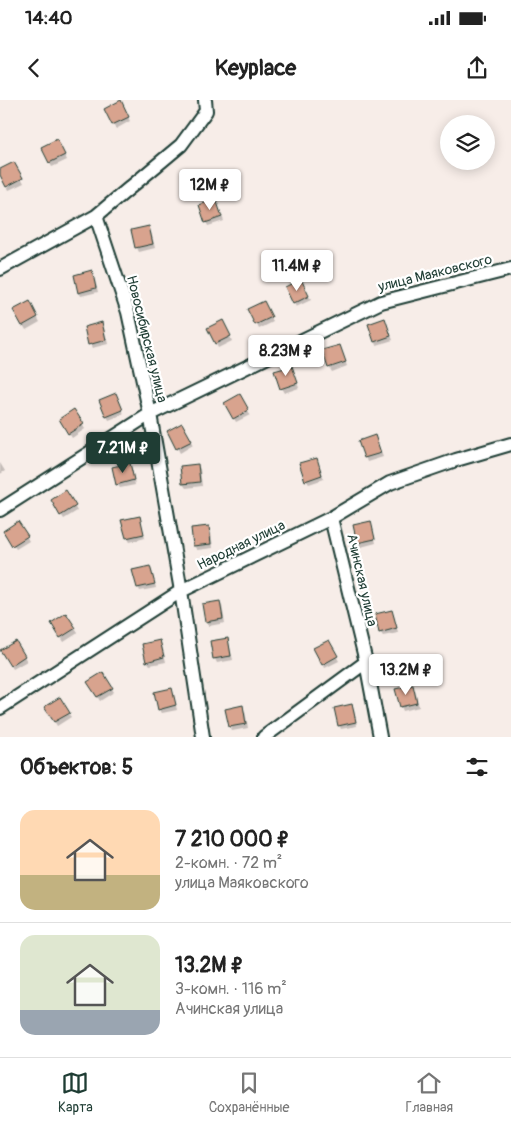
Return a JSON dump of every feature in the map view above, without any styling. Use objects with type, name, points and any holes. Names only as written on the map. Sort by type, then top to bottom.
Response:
[{"type":"street","points":[[0,269],[96,216],[181,145],[206,110],[205,100]]},
{"type":"street","name":"Новосибирская улица","points":[[96,216],[128,312],[150,414],[181,591],[203,737]]},
{"type":"street","name":"улица Маяковского","points":[[0,510],[150,414],[381,302],[511,269]]},
{"type":"street","name":"Народная улица","points":[[0,708],[181,591],[332,518],[390,483],[456,460],[511,444]]},
{"type":"street","name":"Ачинская улица","points":[[332,518],[366,662],[380,737]]},
{"type":"street","points":[[264,737],[366,662]]},
{"type":"building","points":[[121,100],[129,117],[112,125],[104,109]]},
{"type":"building","points":[[57,139],[65,155],[49,163],[41,147]]},
{"type":"building","points":[[14,162],[23,178],[6,187],[0,175],[0,169]]},
{"type":"building","points":[[216,199],[222,217],[205,223],[199,205]]},
{"type":"building","points":[[149,226],[153,244],[135,248],[131,230]]},
{"type":"building","points":[[92,270],[96,288],[78,293],[74,275]]},
{"type":"building","points":[[301,279],[309,296],[293,304],[285,287]]},
{"type":"building","points":[[30,301],[38,317],[22,326],[13,310]]},
{"type":"building","points":[[264,301],[272,317],[255,325],[247,309]]},
{"type":"building","points":[[385,318],[391,336],[374,342],[368,324]]},
{"type":"building","points":[[223,320],[231,336],[215,344],[207,328]]},
{"type":"building","points":[[102,322],[106,340],[88,345],[84,327]]},
{"type":"building","points":[[340,345],[346,362],[328,368],[322,350]]},
{"type":"building","points":[[292,366],[298,383],[280,389],[274,371]]},
{"type":"building","points":[[116,393],[123,410],[106,417],[99,400]]},
{"type":"building","points":[[240,394],[249,410],[233,419],[224,403]]},
{"type":"building","points":[[74,409],[84,424],[68,434],[59,419]]},
{"type":"building","points":[[182,423],[192,441],[176,449],[167,431]]},
{"type":"building","points":[[375,435],[381,453],[364,458],[358,441]]},
{"type":"building","points":[[317,458],[322,475],[305,481],[299,463]]},
{"type":"building","points":[[130,463],[134,480],[116,485],[112,467]]},
{"type":"building","points":[[198,464],[200,482],[182,484],[180,466]]},
{"type":"building","points":[[66,490],[76,506],[60,516],[51,500]]},
{"type":"building","points":[[140,516],[144,534],[126,538],[121,520]]},
{"type":"building","points":[[18,521],[28,536],[12,546],[3,531]]},
{"type":"building","points":[[371,521],[375,539],[357,543],[353,525]]},
{"type":"building","points":[[209,526],[211,544],[193,546],[191,528]]},
{"type":"building","points":[[150,566],[155,584],[137,588],[132,570]]},
{"type":"building","points":[[220,601],[223,619],[205,622],[202,604]]},
{"type":"building","points":[[392,610],[397,628],[379,633],[375,614]]},
{"type":"building","points":[[66,613],[76,628],[60,638],[51,623]]},
{"type":"building","points":[[228,638],[231,656],[213,659],[210,641]]},
{"type":"building","points":[[160,640],[164,657],[146,662],[142,644]]},
{"type":"building","points":[[329,640],[338,656],[322,665],[313,648]]},
{"type":"building","points":[[16,641],[25,656],[10,666],[0,650]]},
{"type":"building","points":[[103,672],[113,688],[97,697],[87,682]]},
{"type":"building","points":[[413,685],[417,703],[400,707],[395,689]]},
{"type":"building","points":[[172,688],[176,705],[158,710],[154,692]]},
{"type":"building","points":[[60,697],[70,713],[54,722],[44,707]]},
{"type":"building","points":[[352,704],[356,722],[338,726],[334,708]]},
{"type":"building","points":[[243,705],[246,724],[229,727],[225,709]]}]
